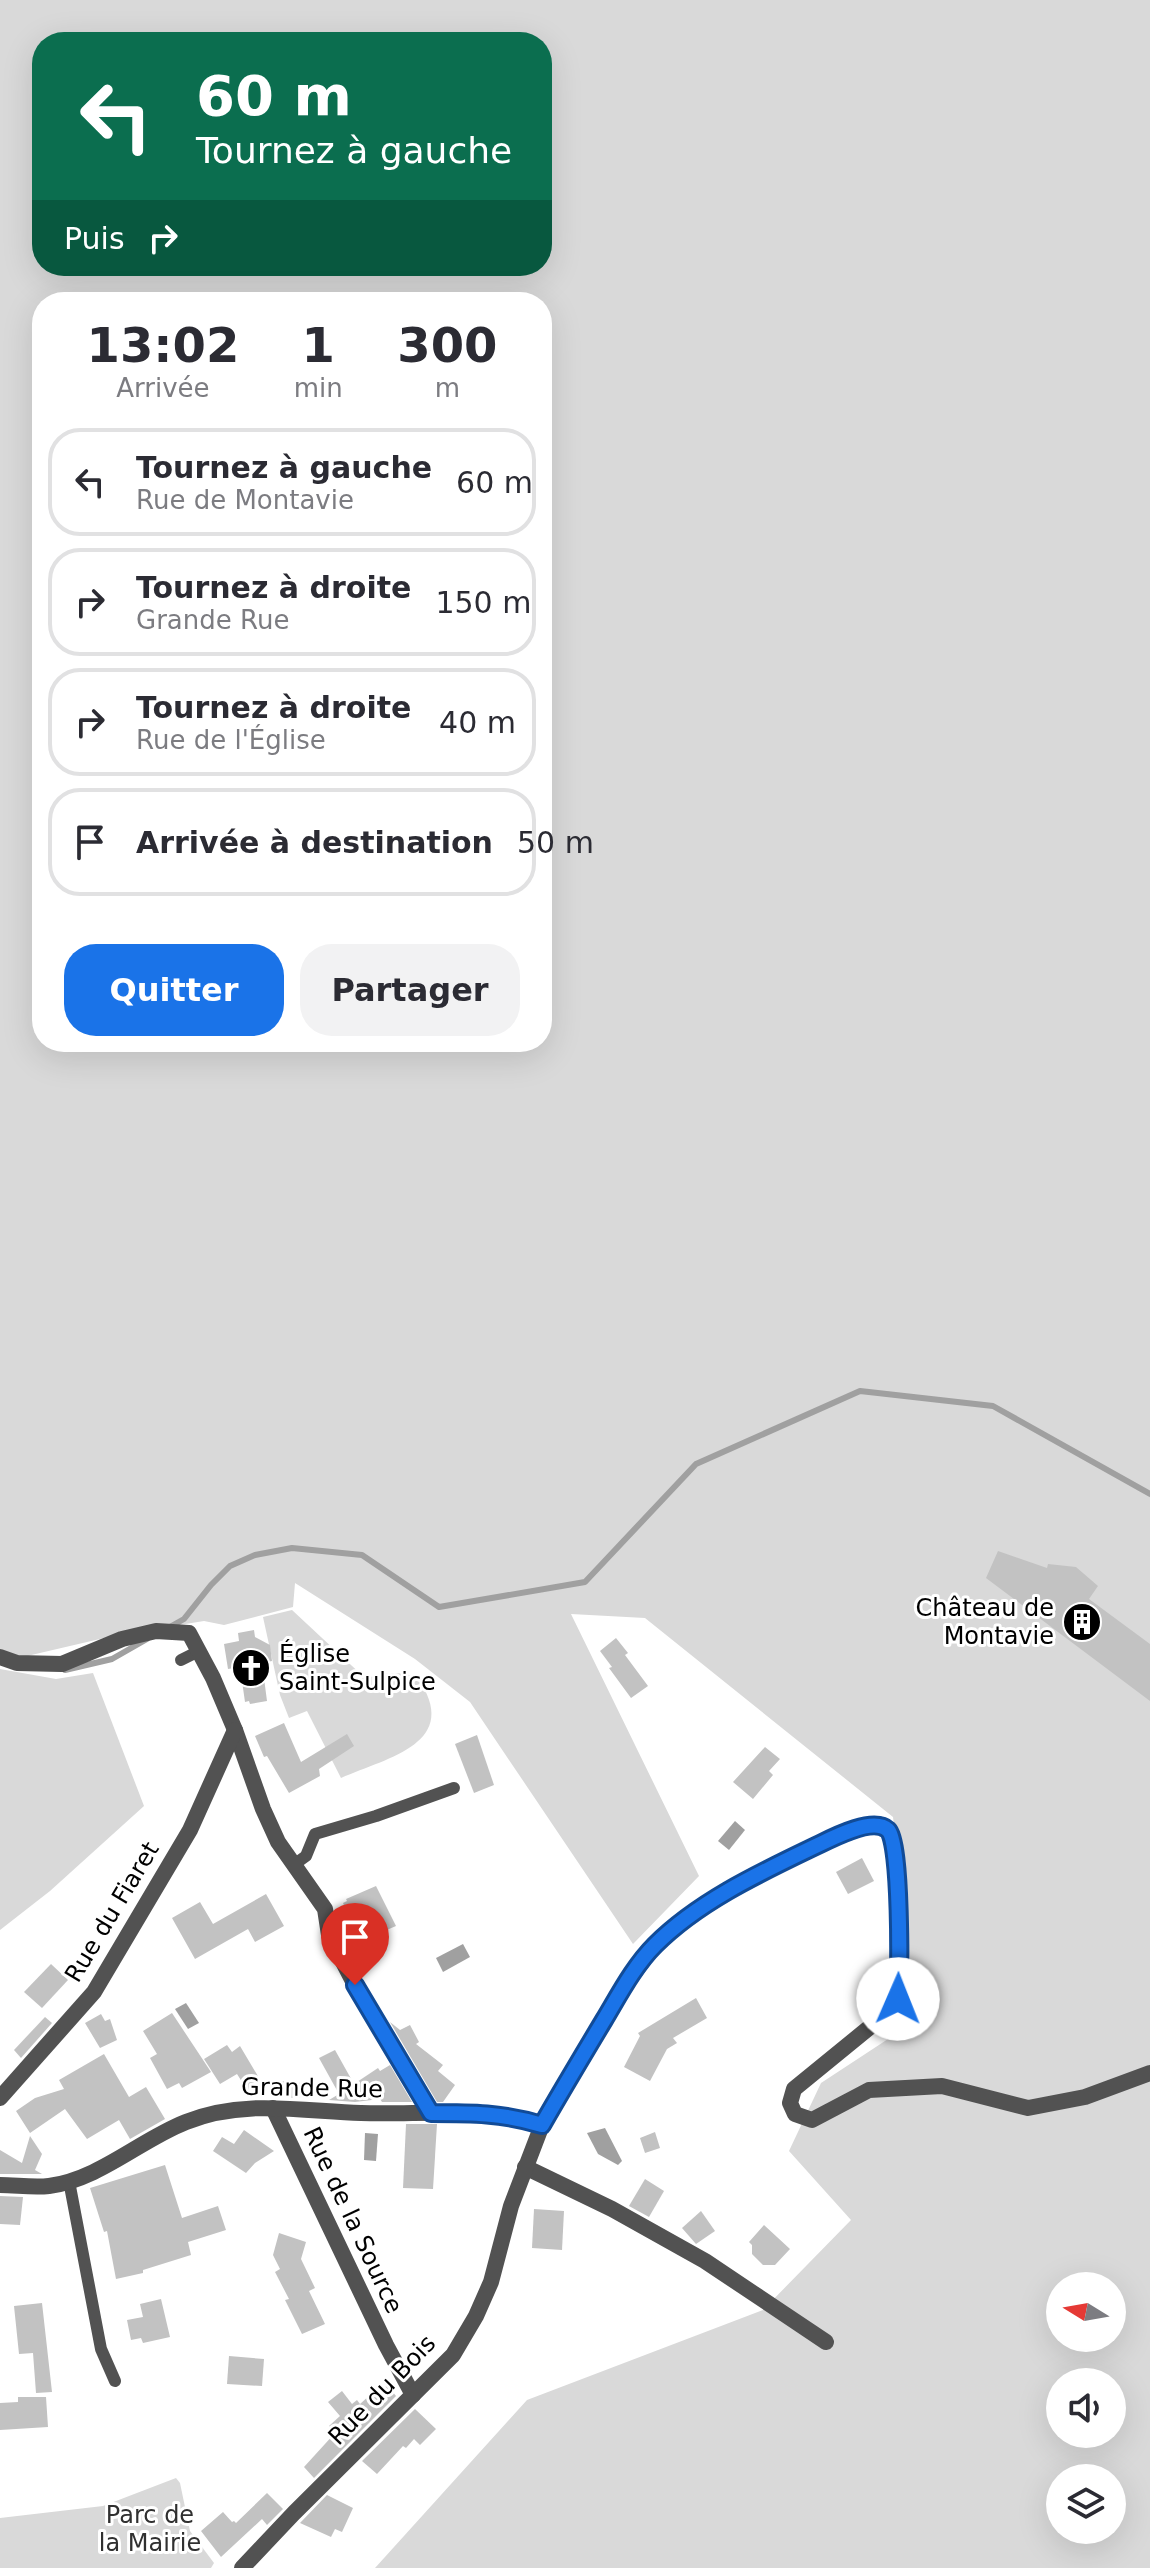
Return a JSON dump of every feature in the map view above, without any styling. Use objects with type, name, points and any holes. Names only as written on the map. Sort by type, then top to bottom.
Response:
[{"type":"street","points":[[0,1657],[17,1663],[62,1664],[122,1639],[156,1631],[189,1633],[213,1678],[278,1842],[325,1909],[329,1935],[431,2113]]},
{"type":"street","name":"Rue du Fiaret","points":[[0,2098],[94,1992],[190,1830],[235,1730]]},
{"type":"street","name":"Rue du Bois","points":[[242,2568],[453,2355],[491,2282],[525,2167],[542,2125],[624,1987],[653,1947],[680,1922],[754,1876],[829,1839],[865,1826],[878,1824],[892,1835],[898,1879],[898,1999],[892,2009],[794,2089],[790,2103],[795,2114],[812,2120],[869,2090],[942,2086],[1028,2108],[1085,2097],[1150,2073]]},
{"type":"street","name":"Grande Rue","points":[[0,2185],[48,2186],[69,2181],[106,2166],[186,2122],[236,2108],[361,2113],[490,2113],[514,2116],[542,2125]]},
{"type":"street","name":"Rue de la Source","points":[[273,2108],[413,2395]]},
{"type":"street","points":[[525,2167],[612,2209],[705,2261],[826,2342]]},
{"type":"lane","points":[[181,1660],[199,1651]]},
{"type":"lane","points":[[295,1864],[306,1856],[315,1834],[454,1788]]},
{"type":"lane","points":[[69,2181],[101,2349],[115,2381]]},
{"type":"green space","points":[[0,0],[1150,0],[1150,2568],[375,2568],[527,2400],[763,2310],[851,2220],[789,2151],[821,2083],[917,2020],[893,1817],[645,1618],[571,1614],[699,1876],[633,1944],[470,1702],[415,1659],[295,1583],[293,1607],[224,1625],[204,1621],[117,1635],[10,1660],[0,1656]]},
{"type":"green space","points":[[292,1610],[366,1679],[391,1673],[417,1677],[429,1699],[431,1718],[426,1732],[414,1744],[380,1763],[341,1778],[307,1711],[289,1718],[280,1695],[263,1617]]},
{"type":"green space","points":[[0,1669],[56,1679],[93,1673],[144,1806],[50,1891],[0,1930]]},
{"type":"green space","name":"Parc de la Mairie","points":[[176,2478],[180,2483],[190,2531],[214,2563],[211,2568],[0,2568],[0,2518],[103,2506]]},
{"type":"shaded area","points":[[735,1821],[745,1830],[729,1850],[718,1841]]},
{"type":"shaded area","points":[[463,1944],[470,1957],[443,1972],[436,1958]]},
{"type":"shaded area","points":[[186,2003],[199,2023],[188,2029],[175,2009]]},
{"type":"shaded area","points":[[605,2128],[622,2161],[618,2165],[598,2154],[587,2133]]},
{"type":"shaded area","points":[[365,2133],[378,2134],[376,2161],[364,2160]]},
{"type":"building","name":"Château de Montavie","points":[[998,1551],[1047,1568],[1048,1564],[1076,1567],[1098,1586],[1089,1599],[1150,1644],[1150,1701],[986,1578]]},
{"type":"building","name":"Église Saint-Sulpice","points":[[254,1630],[255,1637],[270,1645],[272,1661],[262,1663],[267,1701],[250,1704],[249,1701],[245,1702],[240,1667],[228,1669],[224,1644],[239,1641],[238,1633]]},
{"type":"building","points":[[616,1638],[648,1686],[631,1698],[600,1651]]},
{"type":"building","points":[[284,1723],[301,1762],[347,1734],[354,1746],[319,1769],[320,1776],[289,1793],[267,1756],[264,1757],[255,1736]]},
{"type":"building","points":[[477,1735],[494,1785],[474,1793],[455,1744]]},
{"type":"building","points":[[765,1747],[780,1759],[769,1771],[773,1775],[753,1799],[733,1782]]},
{"type":"building","points":[[862,1858],[874,1881],[848,1894],[836,1872]]},
{"type":"building","points":[[376,1886],[396,1926],[359,1942],[343,1903]]},
{"type":"building","points":[[266,1894],[284,1926],[255,1942],[248,1929],[195,1959],[172,1918],[200,1902],[213,1924]]},
{"type":"building","points":[[51,1964],[68,1980],[42,2008],[24,1992]]},
{"type":"building","points":[[696,1998],[707,2018],[673,2038],[677,2043],[667,2049],[650,2081],[624,2067],[640,2036],[638,2033]]},
{"type":"building","points":[[172,2013],[211,2072],[182,2088],[179,2083],[167,2089],[150,2058],[157,2054],[143,2031]]},
{"type":"building","points":[[101,2014],[105,2021],[110,2019],[117,2040],[100,2048],[85,2023]]},
{"type":"building","points":[[45,2017],[52,2023],[21,2058],[14,2050]]},
{"type":"building","points":[[390,2022],[400,2030],[410,2025],[419,2042],[416,2044],[443,2065],[438,2071],[455,2085],[443,2102],[437,2102]]},
{"type":"building","points":[[227,2045],[232,2052],[240,2046],[265,2088],[251,2096],[237,2074],[220,2084],[204,2059]]},
{"type":"building","points":[[335,2050],[354,2084],[378,2068],[380,2071],[390,2065],[412,2102],[329,2100],[339,2094],[319,2058]]},
{"type":"building","points":[[104,2054],[129,2097],[146,2087],[165,2119],[130,2139],[119,2120],[87,2139],[65,2109],[30,2133],[16,2111],[35,2098],[64,2089],[59,2080]]},
{"type":"building","points":[[281,2081],[301,2083],[300,2098],[280,2097]]},
{"type":"building","points":[[406,2124],[437,2124],[433,2189],[403,2188]]},
{"type":"building","points":[[244,2130],[274,2151],[246,2173],[213,2151],[222,2137],[234,2144]]},
{"type":"building","points":[[655,2132],[660,2148],[645,2153],[640,2138]]},
{"type":"building","points":[[30,2136],[42,2154],[35,2170],[42,2174],[0,2174],[0,2150],[22,2163]]},
{"type":"building","points":[[165,2165],[182,2218],[218,2206],[226,2230],[188,2242],[191,2255],[143,2270],[143,2273],[116,2279],[107,2231],[104,2232],[90,2188]]},
{"type":"building","points":[[645,2179],[664,2191],[649,2217],[629,2206]]},
{"type":"building","points":[[0,2196],[23,2197],[20,2225],[0,2224]]},
{"type":"building","points":[[534,2209],[564,2211],[562,2250],[532,2248]]},
{"type":"building","points":[[701,2211],[715,2231],[696,2244],[682,2228]]},
{"type":"building","points":[[764,2225],[790,2249],[775,2265],[763,2265],[752,2254],[749,2242]]},
{"type":"building","points":[[279,2233],[306,2242],[301,2259],[315,2288],[309,2291],[325,2324],[302,2334],[275,2272],[280,2269],[273,2255]]},
{"type":"building","points":[[161,2299],[170,2337],[143,2343],[141,2338],[131,2340],[127,2320],[143,2317],[140,2304]]},
{"type":"building","points":[[42,2303],[52,2392],[36,2393],[33,2353],[19,2354],[14,2306]]},
{"type":"building","points":[[229,2356],[264,2359],[262,2386],[227,2384]]},
{"type":"building","points":[[387,2385],[396,2396],[314,2478],[304,2467],[335,2433],[329,2426],[340,2416],[328,2402],[342,2391],[352,2404],[357,2400],[360,2404],[380,2386],[383,2390]]},
{"type":"building","points":[[18,2397],[46,2397],[48,2427],[0,2430],[0,2403],[18,2402]]},
{"type":"building","points":[[415,2409],[436,2429],[420,2445],[414,2439],[406,2448],[403,2446],[377,2474],[362,2461]]},
{"type":"building","points":[[267,2493],[283,2509],[267,2525],[262,2519],[221,2557],[201,2531],[223,2512],[236,2523]]},
{"type":"building","points":[[327,2495],[353,2508],[342,2532],[335,2529],[331,2537],[300,2523]]},
{"type":"waterway","points":[[168,1628],[184,1619],[230,1566],[255,1555],[292,1548],[362,1555],[439,1607],[585,1582],[696,1464],[860,1391],[993,1406],[1150,1494]]},
{"type":"waterway","points":[[65,1670],[112,1659],[147,1639]]},
{"type":"place","name":"Château de Montavie","points":[[1082,1622]]},
{"type":"place","name":"Église Saint-Sulpice","points":[[251,1668]]},
{"type":"route","points":[[355,1985],[431,2113],[490,2113],[514,2116],[542,2125],[624,1987],[653,1947],[680,1922],[754,1876],[829,1839],[878,1824],[892,1835],[898,1879],[898,1999]]}]
